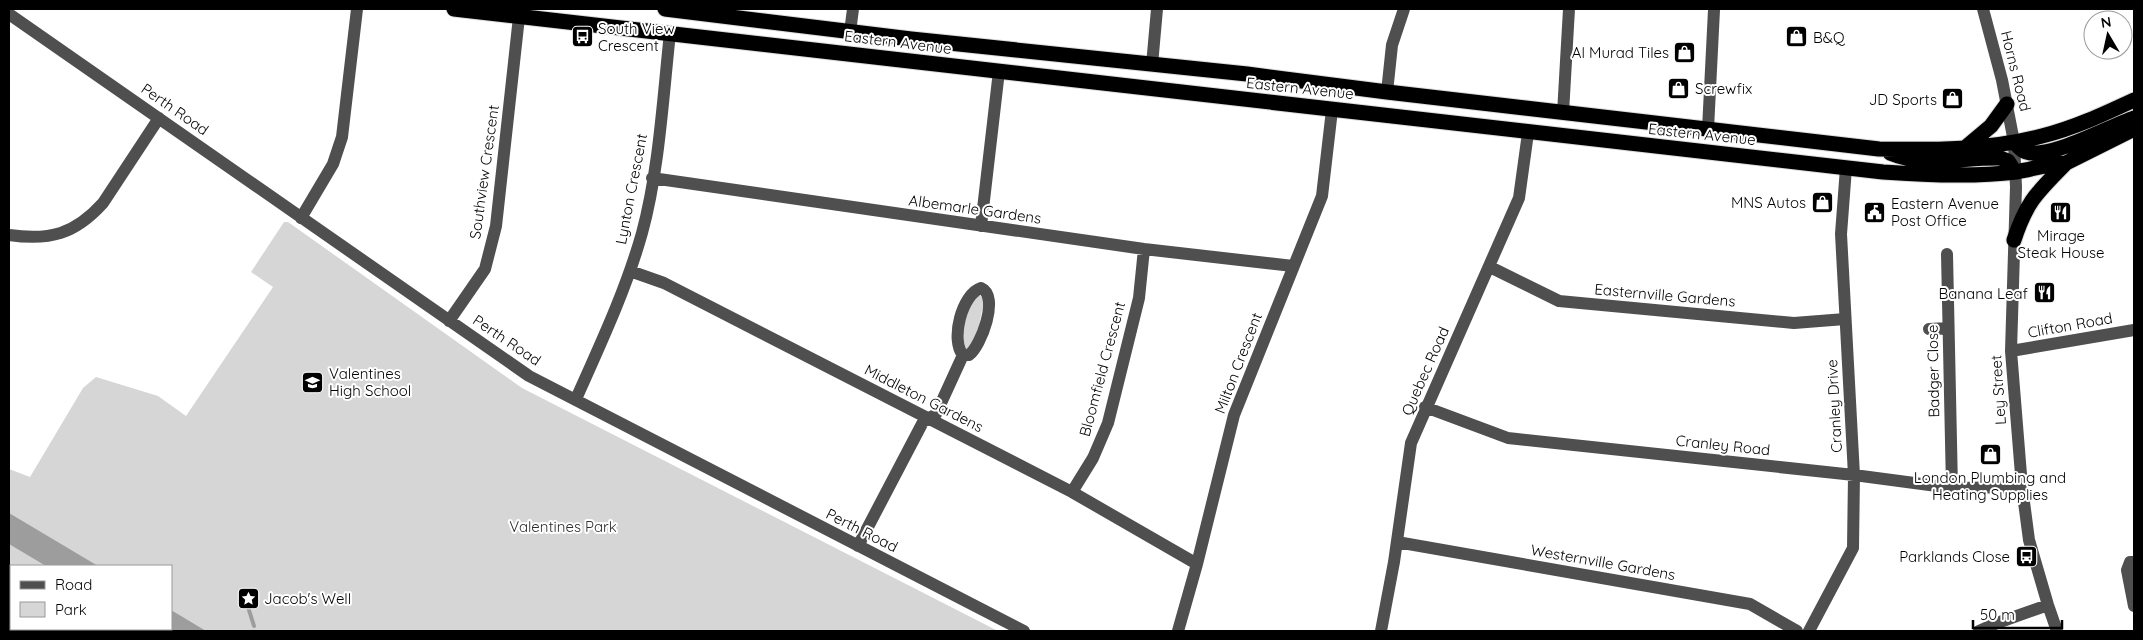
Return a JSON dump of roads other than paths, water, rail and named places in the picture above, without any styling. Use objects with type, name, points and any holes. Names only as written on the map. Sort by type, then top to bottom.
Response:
[{"type":"highway","name":"Eastern Avenue","points":[[454,9],[1846,168],[1918,174],[2016,172],[2066,163],[2134,129]]},
{"type":"highway","name":"Eastern Avenue","points":[[665,9],[687,10],[850,32],[1247,74],[1879,149],[1966,147],[2014,142],[2044,136],[2081,124],[2134,100]]},
{"type":"highway","points":[[1966,147],[1991,126],[2007,104]]},
{"type":"highway","points":[[2014,142],[2026,152],[2037,153],[2063,147],[2134,118]]},
{"type":"highway","points":[[1879,149],[1900,157],[1930,162],[2000,158],[2008,161],[2016,172]]},
{"type":"highway","points":[[2014,240],[2029,202],[2040,188],[2066,163]]},
{"type":"street","points":[[301,218],[333,164],[342,137],[357,9]]},
{"type":"street","points":[[850,32],[853,9]]},
{"type":"street","points":[[1152,65],[1157,9]]},
{"type":"street","points":[[1387,92],[1392,45],[1404,9]]},
{"type":"street","points":[[1563,112],[1569,9]]},
{"type":"street","name":"Horns Road","points":[[1983,9],[2007,104],[2014,142]]},
{"type":"street","points":[[1708,129],[1714,10]]},
{"type":"street","name":"Perth Road","points":[[9,14],[530,376],[1024,631]]},
{"type":"street","name":"Southview Crescent","points":[[449,321],[485,269],[496,226],[519,17]]},
{"type":"street","name":"Lynton Crescent","points":[[576,399],[630,271],[643,230],[652,178],[670,33]]},
{"type":"street","points":[[981,226],[999,72]]},
{"type":"street","name":"Milton Crescent","points":[[1178,631],[1197,564],[1234,415],[1322,196],[1332,110]]},
{"type":"street","points":[[9,235],[49,237],[64,233],[92,216],[103,203],[159,118]]},
{"type":"street","name":"Quebec Road","points":[[1381,631],[1397,542],[1411,443],[1425,407],[1520,198],[1528,132]]},
{"type":"street","name":"Ley Street","points":[[2014,142],[2016,172],[2011,351],[2022,486],[2029,540],[2057,631]]},
{"type":"street","name":"Cranley Drive","points":[[1809,631],[1853,548],[1854,475],[1841,234],[1846,168]]},
{"type":"street","name":"Albemarle Gardens","points":[[652,178],[1144,249],[1293,266]]},
{"type":"street","name":"Bloomfield Crescent","points":[[1072,492],[1093,458],[1108,424],[1139,298],[1144,249]]},
{"type":"street","name":"Badger Close","points":[[1947,254],[1952,488]]},
{"type":"street","name":"Easternville Gardens","points":[[1490,267],[1559,301],[1794,323],[1845,319]]},
{"type":"street","name":"Middleton Gardens","points":[[630,271],[664,284],[929,418],[1072,492],[1197,564]]},
{"type":"street","points":[[982,288],[988,294],[989,302],[985,326],[972,353],[963,355],[957,342],[960,320],[971,296],[982,288]]},
{"type":"street","points":[[1929,329],[1948,328]]},
{"type":"street","name":"Clifton Road","points":[[2011,351],[2134,330]]},
{"type":"street","points":[[858,546],[923,422],[936,414],[963,355]]},
{"type":"street","name":"Cranley Road","points":[[1425,407],[1508,438],[1854,475],[1952,488],[2022,486]]},
{"type":"street","name":"Westernville Gardens","points":[[1397,542],[1750,604],[1797,631]]},
{"type":"street","points":[[2134,562],[2130,562],[2127,570],[2134,606]]},
{"type":"street","points":[[1979,631],[2048,605]]},
{"type":"waterway","points":[[248,607],[254,626]]},
{"type":"place","name":"South View Crescent","points":[[582,37]]},
{"type":"place","name":"B&Q","points":[[1797,37]]},
{"type":"place","name":"Al Murad Tiles","points":[[1685,52]]},
{"type":"place","name":"Screwfix","points":[[1679,88]]},
{"type":"place","name":"JD Sports","points":[[1953,99]]},
{"type":"place","name":"MNS Autos","points":[[1822,202]]},
{"type":"place","name":"Eastern Avenue Post Office","points":[[1875,212]]},
{"type":"place","name":"Mirage Steak House","points":[[2061,212]]},
{"type":"place","name":"Banana Leaf","points":[[2044,293]]},
{"type":"place","name":"Valentines High School","points":[[313,382]]},
{"type":"place","name":"London Plumbing and Heating Supplies","points":[[1990,454]]},
{"type":"place","name":"Parklands Close","points":[[2026,556]]},
{"type":"place","name":"Jacob's Well","points":[[248,598]]},
{"type":"park label","name":"Valentines Park","points":[[563,526]]}]
